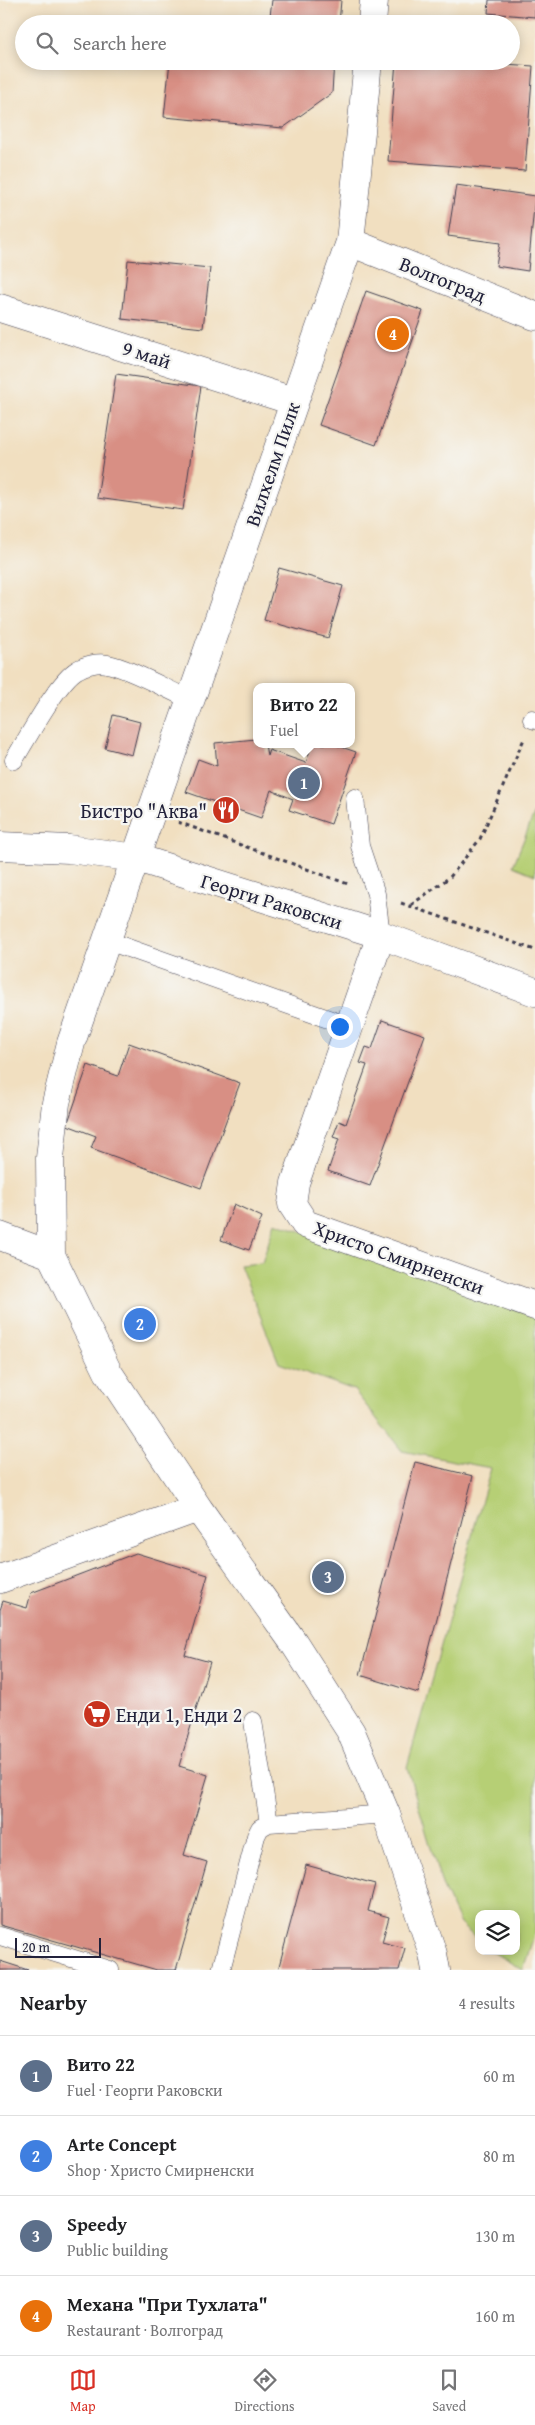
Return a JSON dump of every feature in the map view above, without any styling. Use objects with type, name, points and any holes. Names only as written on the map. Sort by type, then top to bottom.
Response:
[{"type":"street","points":[[373,15],[374,0]]},
{"type":"street","name":"Вилхелм Пилк","points":[[51,1255],[50,1158],[56,1103],[71,1043],[137,858],[293,400],[350,242],[367,70]]},
{"type":"street","name":"Волгоград","points":[[350,242],[535,316]]},
{"type":"street","name":"9 май","points":[[0,308],[293,400]]},
{"type":"street","name":"Георги Раковски","points":[[0,846],[69,849],[137,858],[380,935],[535,992]]},
{"type":"street","name":"Христо Смирненски","points":[[380,935],[295,1183],[292,1204],[305,1224],[535,1306]]},
{"type":"street","points":[[0,1236],[51,1255],[108,1372],[198,1508],[294,1643],[351,1732],[386,1814],[433,1954],[436,1970]]},
{"type":"street","points":[[0,1579],[198,1508]]},
{"type":"lane","points":[[14,760],[64,681],[77,670],[91,664],[106,664],[120,668],[191,700]]},
{"type":"lane","points":[[355,798],[360,846],[376,894],[380,935]]},
{"type":"lane","points":[[108,941],[348,1026]]},
{"type":"lane","points":[[253,1721],[269,1823]]},
{"type":"lane","points":[[221,1970],[256,1836],[260,1828],[269,1823],[386,1814]]},
{"type":"lane","points":[[0,1936],[110,1970]]},
{"type":"path","points":[[410,906],[450,877],[480,838],[534,719]]},
{"type":"path","points":[[152,812],[535,950]]},
{"type":"green space","points":[[535,812],[535,875],[513,866]]},
{"type":"green space","points":[[275,1222],[535,1315],[535,1932],[523,1970],[498,1955],[520,1955],[520,1910],[475,1910],[475,1937],[460,1924],[442,1885],[407,1767],[491,1468],[402,1451],[354,1390],[279,1363],[240,1265],[262,1263]]},
{"type":"building","points":[[272,0],[341,0],[340,15],[270,15]]},
{"type":"building","points":[[489,0],[535,0],[535,17],[488,13]]},
{"type":"building","points":[[520,65],[533,66],[525,171],[388,161],[395,70],[520,70]]},
{"type":"building","points":[[169,70],[333,70],[332,93],[283,128],[164,117]]},
{"type":"building","points":[[456,185],[535,196],[528,271],[496,266],[500,243],[448,236]]},
{"type":"building","points":[[128,260],[210,268],[203,328],[122,319]]},
{"type":"building","points":[[366,291],[423,311],[376,445],[319,425]]},
{"type":"building","points":[[116,374],[201,386],[183,510],[97,498]]},
{"type":"building","points":[[279,568],[343,586],[328,638],[264,620]]},
{"type":"building","points":[[113,715],[140,722],[132,755],[105,748]]},
{"type":"building","points":[[253,739],[253,748],[266,748],[267,756],[269,750],[306,763],[311,748],[344,748],[356,752],[331,824],[289,810],[293,799],[271,790],[261,818],[186,792],[198,759],[217,766],[215,743]]},
{"type":"building","points":[[382,1020],[425,1035],[370,1186],[328,1171],[339,1139],[333,1137],[339,1121],[346,1124],[367,1065],[360,1063],[366,1047],[372,1049]]},
{"type":"building","points":[[129,1043],[240,1083],[201,1188],[91,1148],[96,1136],[67,1125],[88,1065],[118,1076]]},
{"type":"building","points":[[234,1204],[262,1217],[249,1250],[221,1240]]},
{"type":"building","points":[[415,1462],[473,1476],[418,1693],[360,1675]]},
{"type":"building","name":"Енди 1, Енди 2","points":[[136,1553],[208,1575],[185,1655],[210,1662],[179,1766],[208,1775],[184,1855],[207,1862],[176,1970],[157,1970],[0,1925],[0,1610],[3,1601],[27,1608],[31,1593]]},
{"type":"building","points":[[306,1865],[375,1884],[368,1911],[389,1917],[382,1942],[405,1948],[399,1970],[278,1970]]},
{"type":"building","points":[[0,1961],[28,1970],[0,1970]]},
{"type":"place","name":"Механа \"При Тухлата\"","points":[[393,334]]},
{"type":"place","name":"Вито 22","points":[[304,783]]},
{"type":"place","name":"Бистро \"Аква\"","points":[[226,810]]},
{"type":"place","name":"Arte Concept","points":[[140,1324]]},
{"type":"place","name":"Speedy","points":[[328,1577]]},
{"type":"place","name":"Енди 1, Енди 2","points":[[97,1714]]}]
